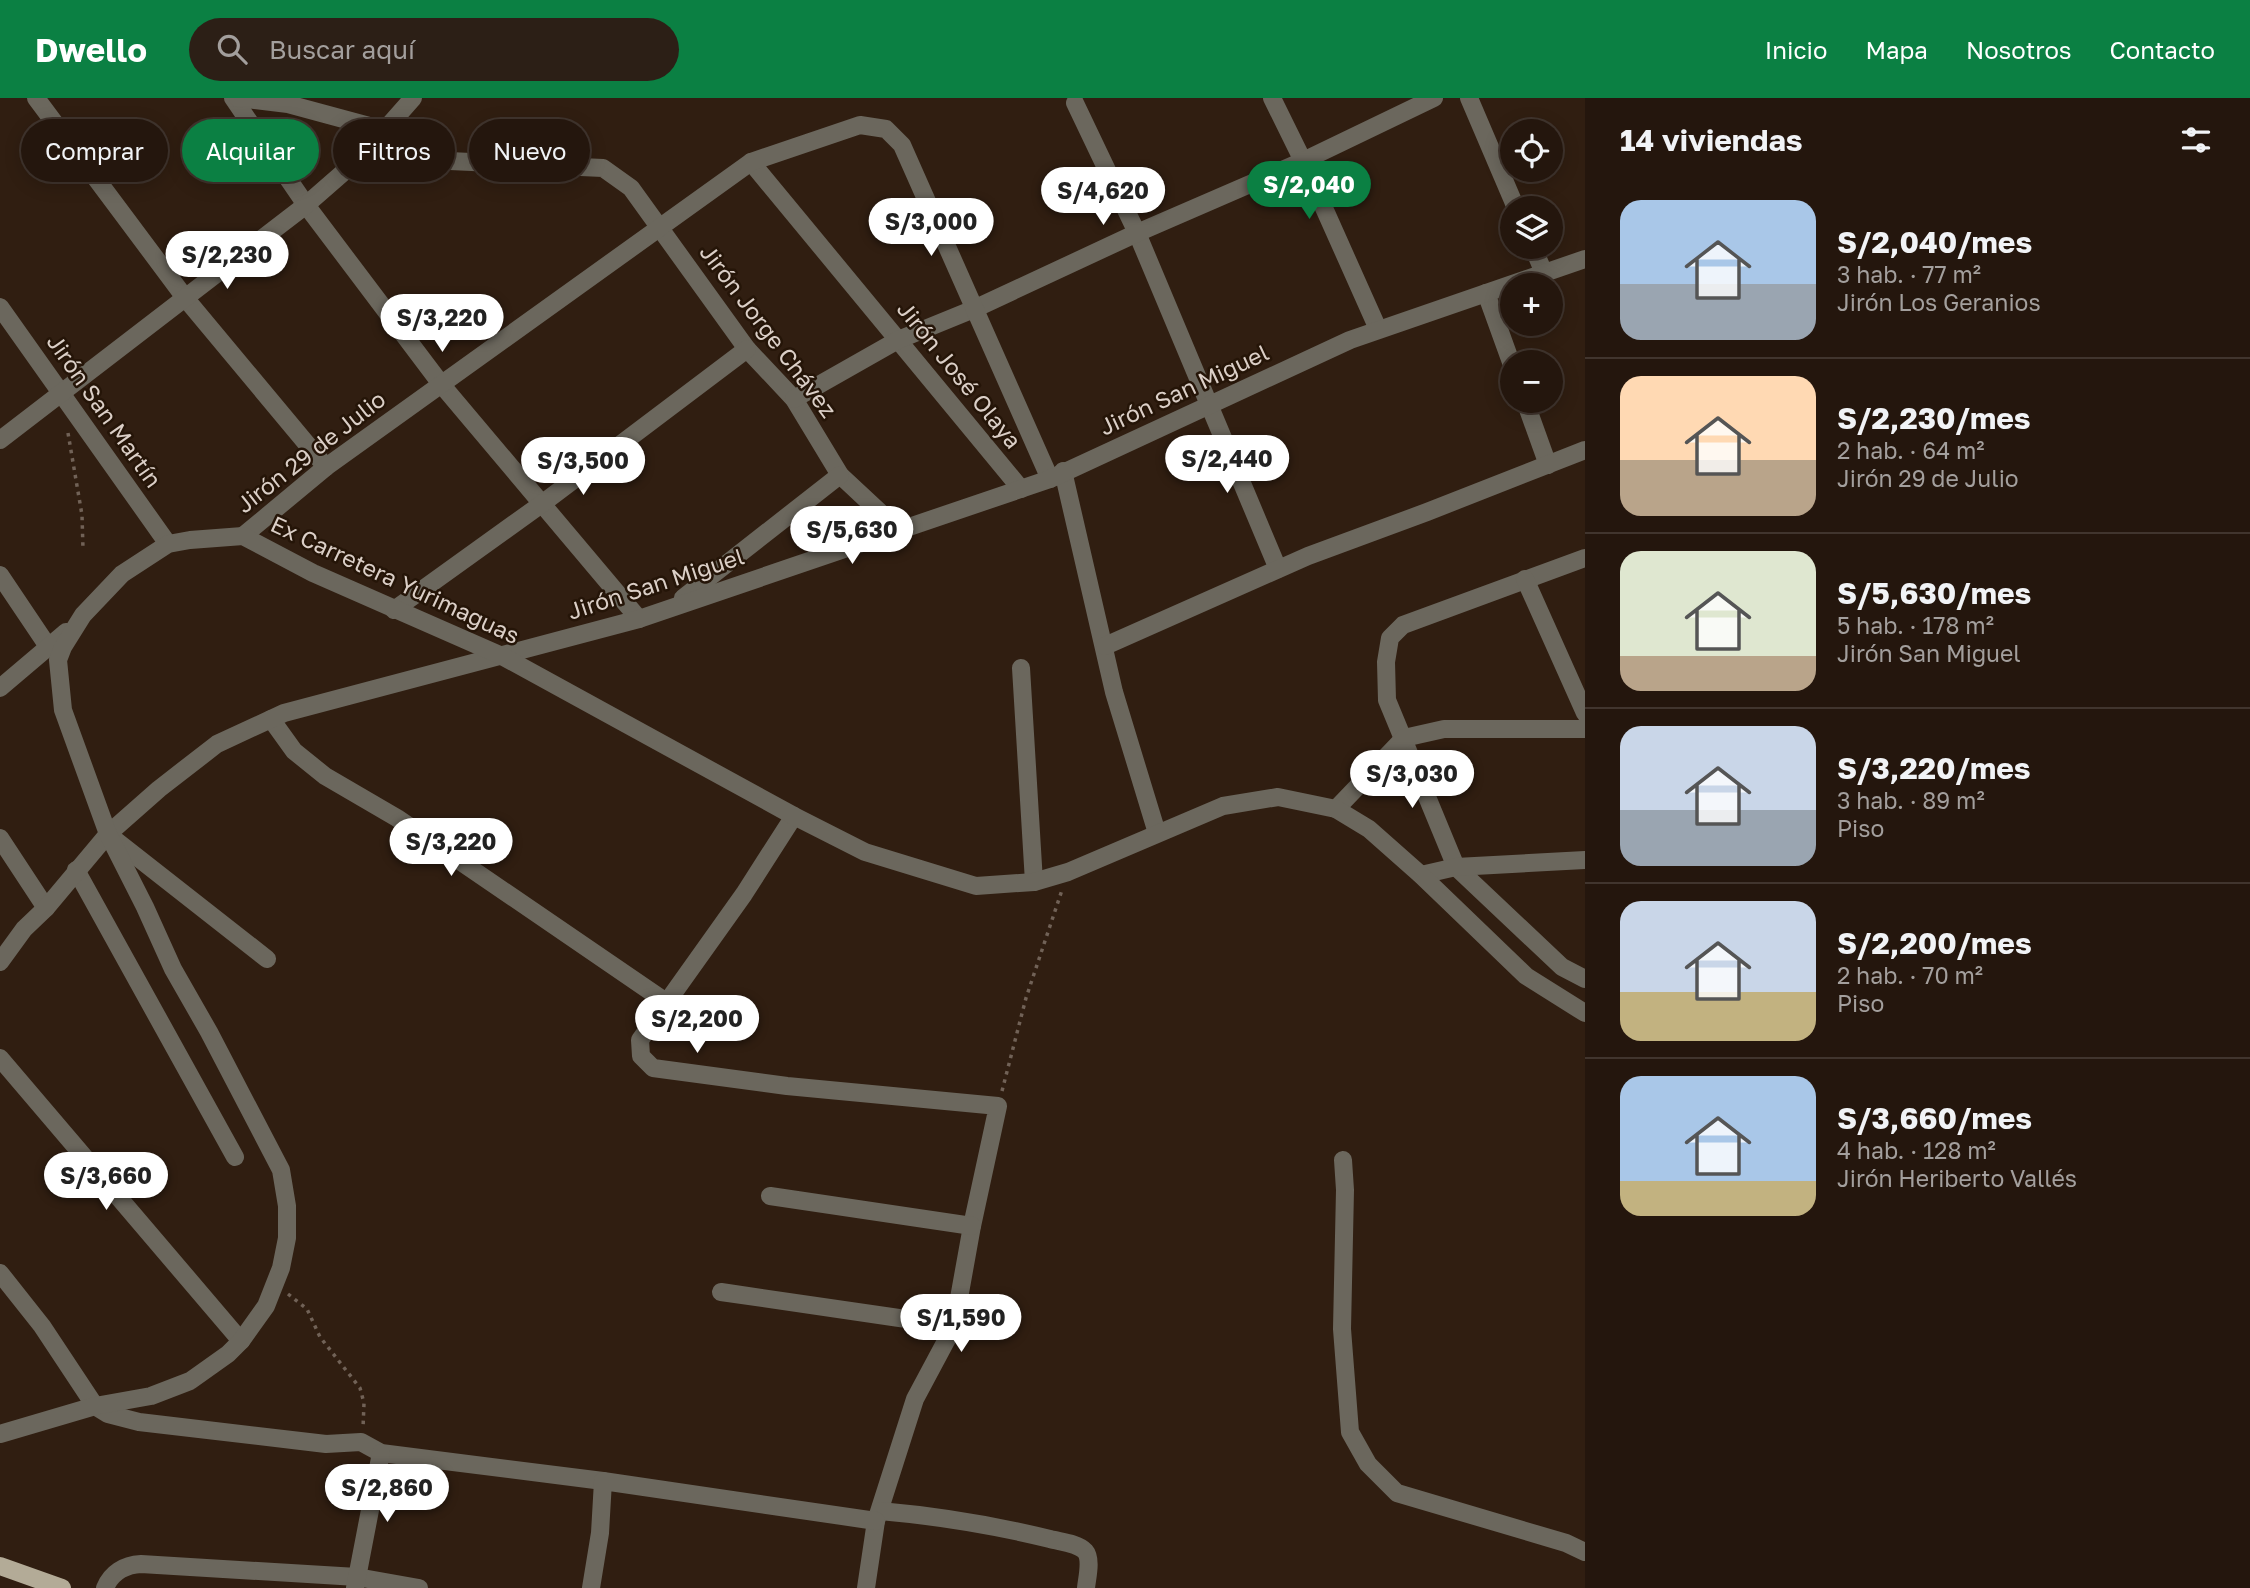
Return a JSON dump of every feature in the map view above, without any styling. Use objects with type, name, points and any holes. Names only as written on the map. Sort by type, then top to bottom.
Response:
[{"type":"main road","points":[[0,1566],[62,1588]]},
{"type":"street","points":[[36,98],[186,299],[326,467]]},
{"type":"street","points":[[233,98],[306,205],[441,384],[639,619]]},
{"type":"street","points":[[238,98],[288,104],[343,119]]},
{"type":"street","points":[[394,119],[413,98]]},
{"type":"street","points":[[1272,98],[1378,329]]},
{"type":"street","points":[[794,398],[898,340],[974,309],[1137,233],[1303,161],[1434,98]]},
{"type":"street","points":[[1469,98],[1511,196]]},
{"type":"street","points":[[1075,103],[1137,233],[1278,569]]},
{"type":"street","name":"Jirón 29 de Julio","points":[[243,536],[326,467],[751,162],[860,125],[886,129],[902,145],[974,309],[1057,475],[1105,646],[1114,692],[1157,833]]},
{"type":"street","name":"Jirón Jorge Chávez","points":[[455,161],[603,168],[631,188],[747,349],[794,398],[841,475],[899,530]]},
{"type":"street","name":"Jirón José Olaya","points":[[751,162],[1021,489]]},
{"type":"street","points":[[0,440],[186,299],[333,182]]},
{"type":"street","points":[[1539,259],[1545,273]]},
{"type":"street","name":"Jirón San Miguel","points":[[1545,273],[1585,259]]},
{"type":"street","name":"Jirón San Miguel","points":[[0,961],[24,929],[46,908],[108,834],[159,789],[217,744],[284,713],[639,619],[1021,489],[1378,329],[1500,288]]},
{"type":"street","points":[[1486,293],[1507,350]]},
{"type":"street","name":"Jirón San Martín","points":[[0,307],[168,544]]},
{"type":"street","points":[[394,610],[543,503],[747,349]]},
{"type":"street","points":[[1529,413],[1548,465]]},
{"type":"street","points":[[1105,646],[1278,569],[1585,450]]},
{"type":"street","points":[[672,607],[841,475]]},
{"type":"street","name":"Ex Carretera Yurimaguas","points":[[0,1434],[95,1406],[151,1396],[190,1381],[228,1354],[241,1341],[265,1306],[275,1284],[287,1238],[287,1206],[281,1170],[173,969],[108,834],[63,710],[58,660],[83,615],[122,574],[168,544],[243,536],[313,573],[502,656],[794,817],[865,852],[976,886],[1034,882],[1068,872],[1223,806],[1278,797],[1336,809],[1369,829],[1526,976],[1585,1013]]},
{"type":"street","points":[[1585,558],[1403,625],[1390,638],[1386,662],[1387,700],[1456,867],[1562,967],[1585,979]]},
{"type":"street","points":[[0,575],[48,649]]},
{"type":"street","points":[[1525,579],[1585,713]]},
{"type":"street","points":[[0,688],[48,649],[83,615]]},
{"type":"street","points":[[1021,668],[1034,882]]},
{"type":"street","points":[[271,719],[294,751],[325,776],[397,818],[667,1002]]},
{"type":"street","points":[[1336,809],[1404,738],[1444,729],[1585,729]]},
{"type":"street","points":[[794,817],[744,894],[640,1040],[641,1056],[653,1068],[787,1086],[998,1106],[954,1326],[915,1399],[878,1516],[866,1588]]},
{"type":"street","points":[[108,834],[267,959]]},
{"type":"street","points":[[0,838],[46,908]]},
{"type":"street","points":[[1421,875],[1456,867],[1585,860]]},
{"type":"street","points":[[76,870],[235,1157]]},
{"type":"street","points":[[0,1058],[241,1341]]},
{"type":"street","points":[[1343,1160],[1345,1190],[1342,1329],[1350,1432],[1368,1464],[1397,1493],[1566,1543],[1585,1552]]},
{"type":"street","points":[[770,1196],[972,1226]]},
{"type":"street","points":[[0,1273],[42,1326],[95,1406],[108,1414],[139,1422],[327,1444],[361,1442],[382,1453],[878,1516],[935,1516],[1015,1530],[1076,1545],[1085,1551],[1088,1557],[1086,1588]]},
{"type":"street","points":[[721,1292],[954,1326]]},
{"type":"street","points":[[356,1582],[382,1453]]},
{"type":"street","points":[[591,1588],[600,1532],[603,1481]]},
{"type":"street","points":[[105,1588],[109,1578],[117,1572],[141,1564],[419,1588]]},
{"type":"path","points":[[68,433],[82,515],[83,549]]},
{"type":"path","points":[[998,1106],[1026,998],[1068,872]]},
{"type":"path","points":[[275,1284],[307,1309],[320,1337],[360,1388],[364,1403],[361,1442]]}]
